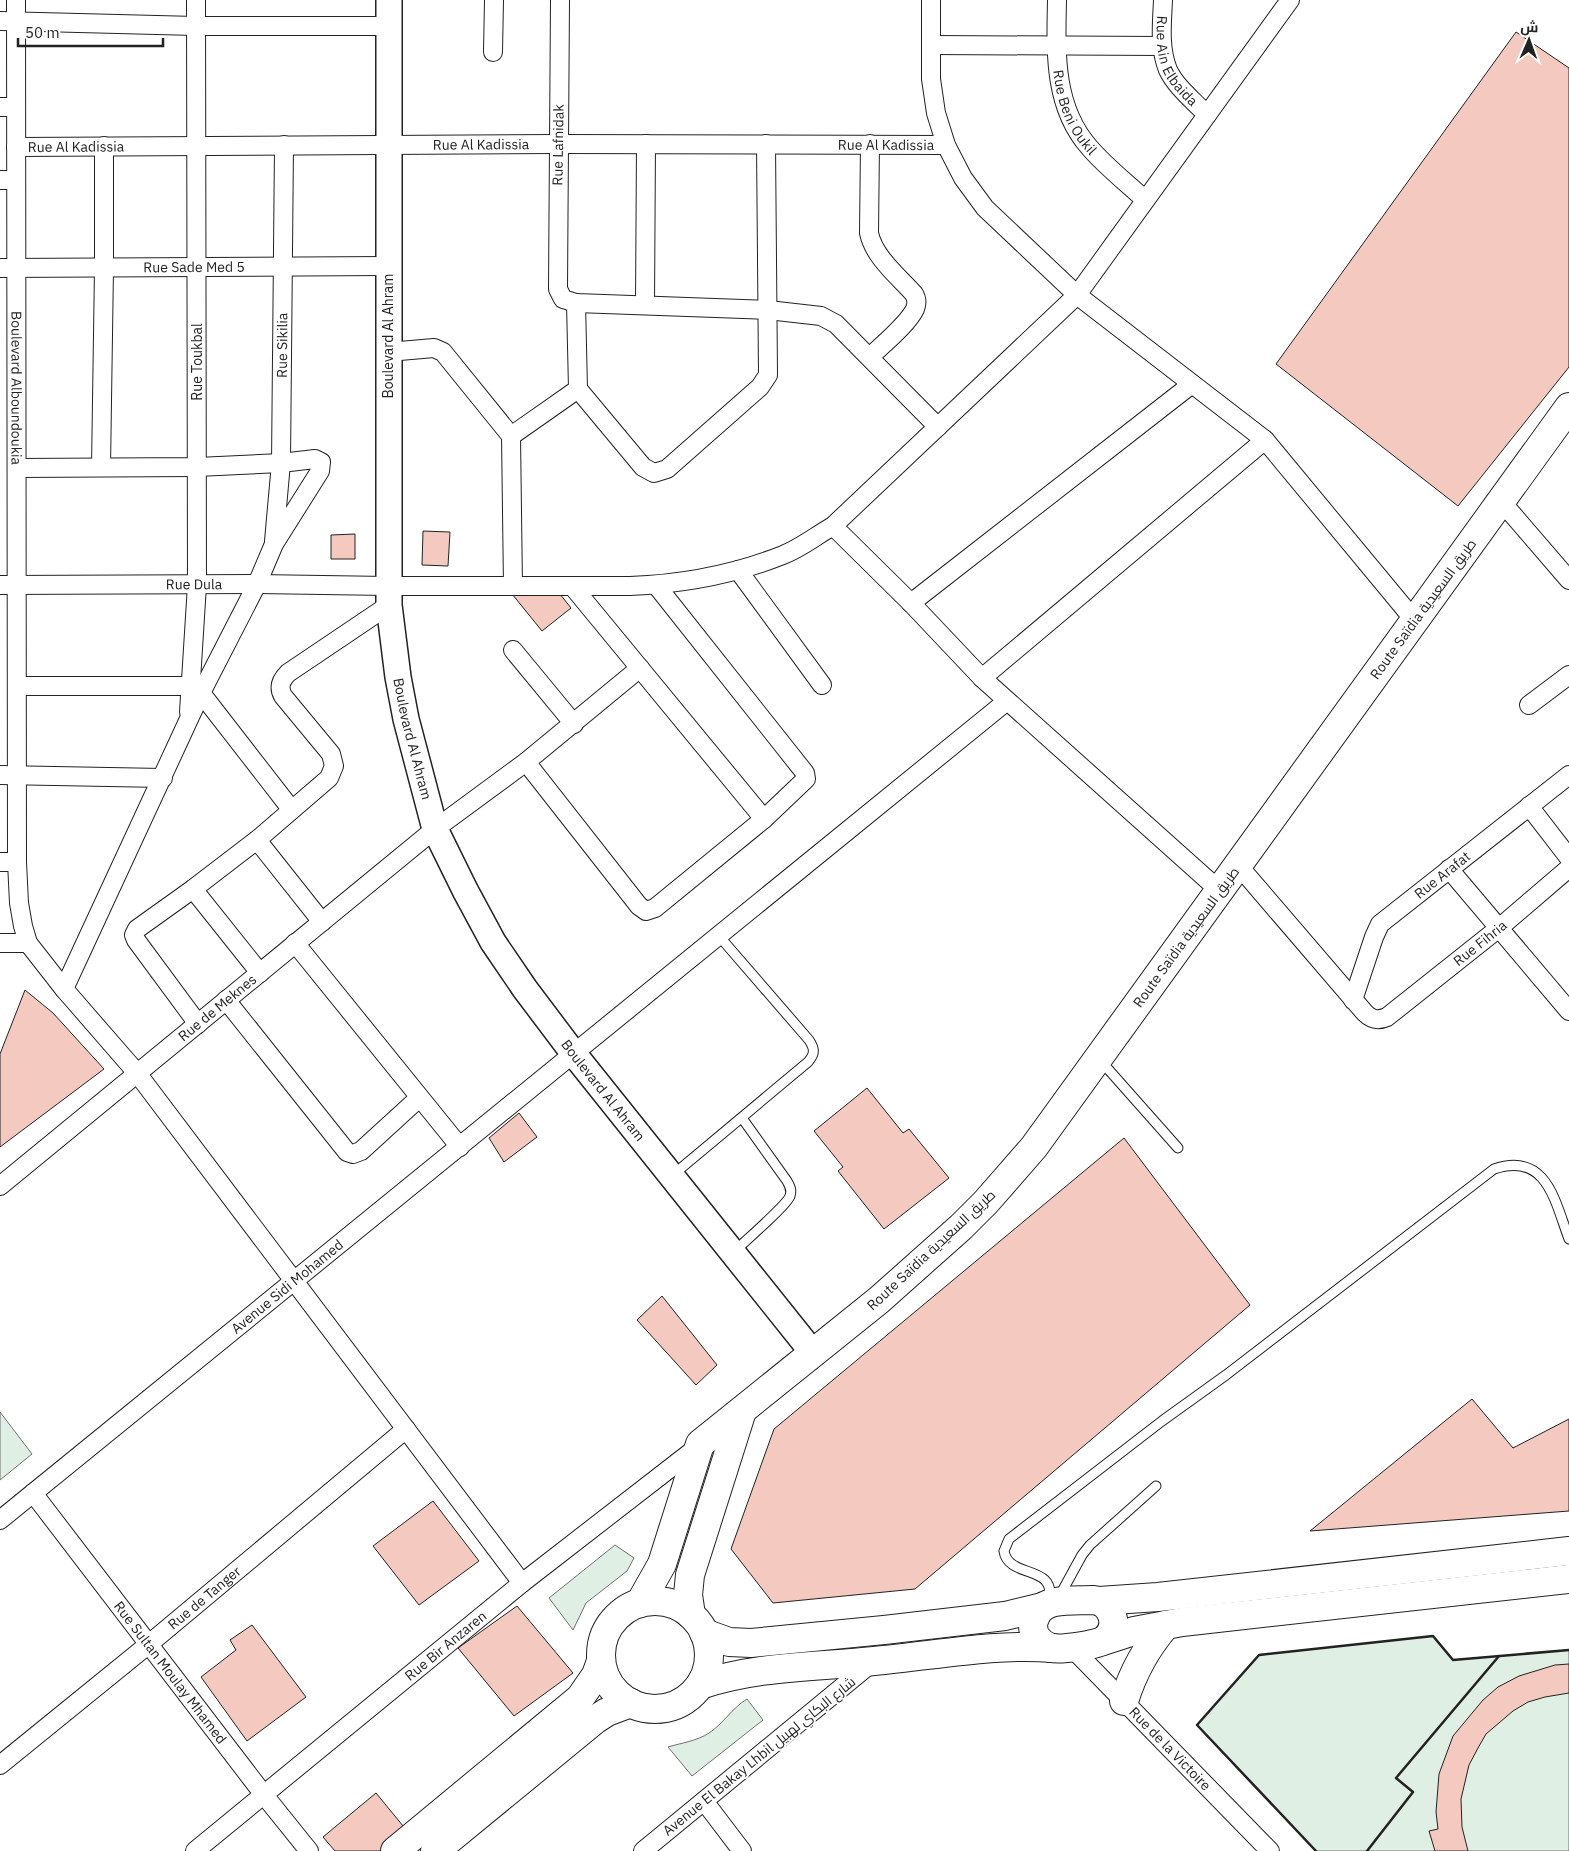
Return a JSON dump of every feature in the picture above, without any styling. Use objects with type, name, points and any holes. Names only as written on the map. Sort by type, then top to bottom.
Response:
[{"type":"highway","name":"Route Saïdia طريق السعيدية","points":[[700,1444],[879,1300],[986,1202],[1034,1147],[1501,501],[1567,416]]},
{"type":"highway","points":[[601,1661],[611,1686],[622,1698],[631,1704],[647,1708],[664,1708],[684,1700],[700,1685],[708,1665],[708,1643],[698,1624],[688,1595],[690,1575],[742,1411]]},
{"type":"highway","points":[[640,1603],[662,1564],[700,1444]]},
{"type":"highway","points":[[395,1851],[575,1703],[589,1687],[601,1661],[604,1640],[614,1621],[621,1613],[640,1603],[662,1602],[673,1604],[698,1624],[729,1642],[751,1643],[1005,1616],[1048,1605],[1168,1596],[1569,1551]]},
{"type":"highway","points":[[700,1685],[752,1671],[874,1661],[1006,1647],[1062,1647],[1103,1641],[1134,1631],[1166,1624],[1569,1579]]},
{"type":"highway","points":[[1100,1601],[1110,1609],[1114,1621],[1112,1629],[1103,1641]]},
{"type":"highway","points":[[1048,1605],[1037,1613],[1033,1627],[1039,1641],[1062,1647]]},
{"type":"highway","points":[[1124,1701],[1136,1668],[1154,1638],[1166,1624]]},
{"type":"highway","points":[[435,1851],[596,1719],[607,1712],[631,1704]]},
{"type":"street","name":"Boulevard Alboundoukia","points":[[16,0],[8,21],[8,107],[16,147],[8,180],[8,370],[16,468],[8,585],[17,686],[8,775],[8,862],[28,943]]},
{"type":"street","name":"Rue Toukbal","points":[[196,0],[198,146],[196,690]]},
{"type":"street","name":"Boulevard Al Ahram","points":[[389,0],[389,596],[398,677],[406,719],[435,829],[493,942],[525,989],[574,1054],[813,1354]]},
{"type":"street","points":[[493,52],[494,0]]},
{"type":"street","name":"Rue Lafnidak","points":[[560,0],[558,289],[563,299],[576,303]]},
{"type":"street","points":[[931,0],[931,79],[936,113],[946,145],[963,178],[985,208],[1077,295],[1265,440],[1415,621]]},
{"type":"street","name":"Rue Beni Oukil","points":[[1057,0],[1056,45],[1060,89],[1074,125],[1088,147],[1145,200]]},
{"type":"street","name":"Rue Ain Elbaida","points":[[1163,0],[1162,46],[1169,71],[1175,81],[1207,115]]},
{"type":"street","name":"Rue Dula","points":[[8,585],[257,584],[389,596],[513,586],[656,585],[738,570],[785,554],[833,526],[1077,295],[1290,0]]},
{"type":"street","points":[[8,21],[196,26],[390,26]]},
{"type":"street","points":[[932,45],[1162,46]]},
{"type":"street","name":"Rue Al Kadissia","points":[[16,147],[388,144],[946,145]]},
{"type":"street","points":[[645,305],[646,144]]},
{"type":"street","points":[[766,144],[768,310],[769,368],[764,382],[667,469],[654,473],[643,467],[578,389],[576,303],[768,310],[811,314],[829,318],[938,427]]},
{"type":"street","points":[[870,144],[870,240],[879,254],[914,294],[916,302],[916,308],[910,317],[870,357]]},
{"type":"street","name":"Rue Sikilia","points":[[274,544],[281,463],[284,145]]},
{"type":"street","points":[[101,467],[104,146]]},
{"type":"street","name":"Rue Sade Med 5","points":[[8,268],[388,266]]},
{"type":"street","points":[[388,352],[426,348],[434,348],[443,352],[511,436],[513,586]]},
{"type":"street","points":[[911,602],[1192,384]]},
{"type":"street","points":[[511,436],[578,389]]},
{"type":"street","points":[[982,678],[1265,440]]},
{"type":"street","points":[[16,468],[197,468],[315,459],[321,462],[322,466],[274,544],[257,584],[196,690],[188,725],[64,989]]},
{"type":"street","points":[[1501,501],[1569,580]]},
{"type":"street","points":[[833,526],[911,602],[982,678],[1220,891]]},
{"type":"street","points":[[738,570],[822,685]]},
{"type":"street","points":[[526,762],[639,906],[646,911],[655,908],[764,818],[806,779],[805,773],[656,585]]},
{"type":"street","points":[[573,586],[764,818]]},
{"type":"street","points":[[198,1024],[134,935],[137,929],[193,889],[256,840],[329,778],[334,766],[331,754],[283,696],[280,691],[282,679],[389,596]]},
{"type":"street","points":[[513,650],[574,724]]},
{"type":"street","name":"Rue de Meknes","points":[[0,1186],[435,829],[526,762],[640,668]]},
{"type":"street","points":[[1529,705],[1569,675]]},
{"type":"street","points":[[17,686],[196,690]]},
{"type":"street","points":[[196,690],[291,809]]},
{"type":"street","name":"Avenue Sidi Mohamed","points":[[0,1520],[1007,701]]},
{"type":"street","points":[[8,775],[163,778]]},
{"type":"street","name":"Rue Arafat","points":[[1353,1000],[1380,924],[1569,775]]},
{"type":"street","points":[[1529,806],[1569,858]]},
{"type":"street","points":[[256,840],[322,922]]},
{"type":"street","points":[[1238,865],[1353,1000]]},
{"type":"street","name":"Rue Fihria","points":[[1353,1000],[1371,1019],[1380,1020],[1387,1017],[1500,928],[1569,868]]},
{"type":"street","points":[[1449,869],[1569,1011]]},
{"type":"street","points":[[193,889],[260,973]]},
{"type":"street","points":[[0,943],[28,943],[64,989],[137,1073],[522,1583]]},
{"type":"street","points":[[296,943],[460,1147]]},
{"type":"street","points":[[226,1000],[347,1152],[353,1154],[361,1151],[419,1098]]},
{"type":"street","name":"Rue de Tanger","points":[[0,1766],[406,1429]]},
{"type":"street","name":"Rue Bir Anzaren","points":[[195,1851],[522,1583],[700,1444]]},
{"type":"street","name":"Rue Sultan Moulay Mhamed","points":[[33,1493],[309,1851]]},
{"type":"street","name":"Rue de la Victoire","points":[[1062,1647],[1124,1701],[1270,1851]]},
{"type":"street","name":"Avenue El Bakay Lhbil شارع البكاي لهبيل","points":[[643,1851],[874,1661]]},
{"type":"street","points":[[704,1801],[742,1851]]},
{"type":"lane","points":[[672,1176],[813,1056],[814,1048],[719,936]]},
{"type":"lane","points":[[1099,1058],[1178,1148]]},
{"type":"lane","points":[[732,1253],[785,1203],[792,1193],[791,1186],[742,1118]]},
{"type":"lane","points":[[1048,1605],[1049,1589],[1041,1576],[1014,1566],[1009,1562],[1004,1550],[1009,1540],[1162,1420],[1226,1375],[1494,1169],[1517,1165],[1538,1173],[1552,1191],[1569,1239]]},
{"type":"lane","points":[[1048,1605],[1090,1544],[1156,1486]]},
{"type":"green space","points":[[0,1412],[32,1454],[0,1480]]},
{"type":"green space","points":[[615,1545],[634,1558],[627,1571],[586,1603],[573,1630],[549,1598]]},
{"type":"green space","points":[[1433,1636],[1453,1660],[1569,1650],[1569,1851],[1316,1851],[1197,1725],[1259,1655]]},
{"type":"green space","points":[[747,1699],[763,1720],[692,1776],[668,1747],[694,1740],[709,1733]]},
{"type":"building","points":[[1516,32],[1569,68],[1569,367],[1458,506],[1276,364]]},
{"type":"building","points":[[423,531],[450,532],[448,566],[422,565]]},
{"type":"building","points":[[355,534],[355,559],[331,559],[331,535]]},
{"type":"building","points":[[508,589],[556,589],[571,608],[542,631]]},
{"type":"building","points":[[25,990],[53,1013],[104,1069],[0,1147],[0,1054]]},
{"type":"building","points":[[867,1088],[903,1133],[909,1129],[949,1178],[884,1229],[838,1171],[843,1167],[814,1131]]},
{"type":"building","points":[[519,1113],[537,1137],[504,1162],[489,1138]]},
{"type":"building","points":[[1124,1138],[1250,1305],[915,1589],[773,1603],[731,1549],[774,1429]]},
{"type":"building","points":[[662,1296],[717,1365],[696,1385],[637,1320]]},
{"type":"building","points":[[1472,1399],[1513,1448],[1569,1419],[1569,1511],[1310,1531]]},
{"type":"building","points":[[433,1501],[479,1561],[419,1605],[373,1546]]},
{"type":"building","points":[[517,1606],[573,1673],[514,1716],[458,1648]]},
{"type":"building","points":[[252,1625],[306,1697],[247,1741],[201,1677],[236,1650],[230,1640]]},
{"type":"building","points":[[1569,1664],[1569,1693],[1528,1702],[1513,1711],[1486,1734],[1478,1748],[1469,1765],[1461,1799],[1462,1827],[1468,1851],[1435,1851],[1429,1831],[1438,1829],[1436,1812],[1439,1774],[1453,1736],[1483,1700],[1498,1687],[1519,1676],[1555,1665]]},
{"type":"building","points":[[376,1793],[408,1832],[385,1851],[335,1851],[323,1837]]},
{"type":"wall","points":[[1316,1851],[1197,1725],[1259,1655],[1433,1636],[1453,1660],[1569,1650]]},
{"type":"wall","points":[[1367,1851],[1413,1792],[1396,1778],[1499,1656]]}]
